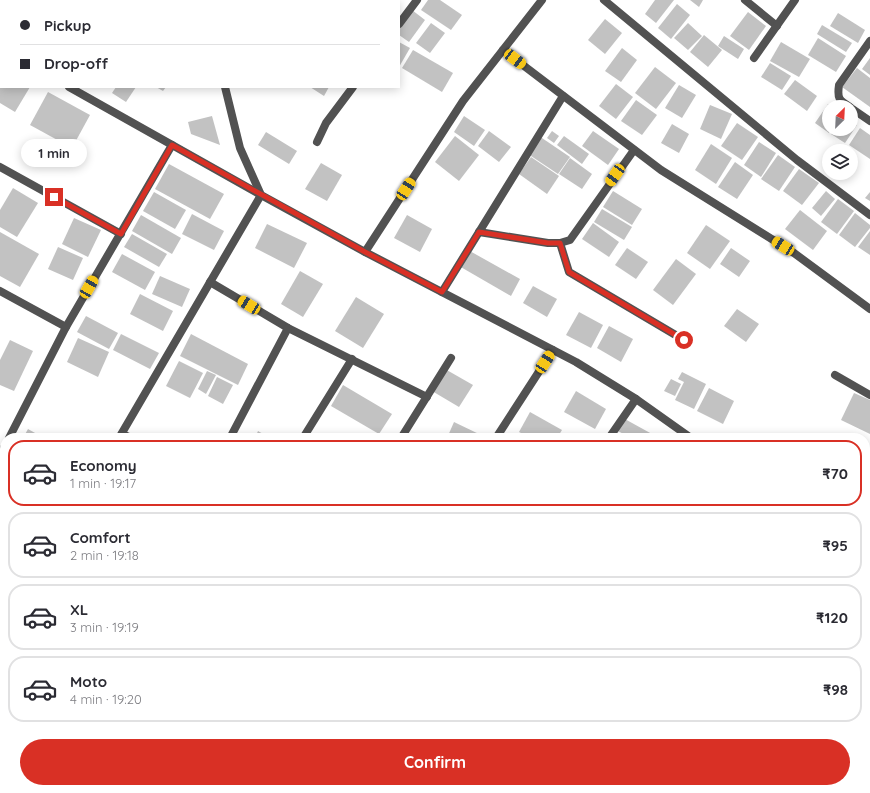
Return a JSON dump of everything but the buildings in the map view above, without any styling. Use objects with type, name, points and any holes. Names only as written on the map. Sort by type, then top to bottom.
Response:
[{"type":"street","points":[[400,23],[416,0]]},
{"type":"street","points":[[365,252],[463,101],[542,0]]},
{"type":"street","points":[[604,0],[798,160],[870,215]]},
{"type":"street","points":[[745,0],[777,26]]},
{"type":"street","points":[[754,58],[795,0]]},
{"type":"street","points":[[840,100],[838,94],[839,85],[870,41]]},
{"type":"street","points":[[503,50],[661,170],[794,253],[870,309]]},
{"type":"street","points":[[71,88],[365,252],[576,362],[685,433]]},
{"type":"street","points":[[225,88],[240,148],[262,195]]},
{"type":"street","points":[[317,142],[326,123],[352,88]]},
{"type":"street","points":[[442,292],[563,96]]},
{"type":"street","points":[[858,113],[870,121]]},
{"type":"street","points":[[12,433],[66,327],[172,145]]},
{"type":"street","points":[[479,232],[548,243],[560,243],[570,240],[634,150]]},
{"type":"street","points":[[0,167],[121,234]]},
{"type":"street","points":[[122,433],[262,195]]},
{"type":"street","points":[[560,243],[569,272],[684,340]]},
{"type":"street","points":[[210,282],[288,328],[427,397]]},
{"type":"street","points":[[0,291],[66,327]]},
{"type":"street","points":[[233,433],[288,328]]},
{"type":"street","points":[[499,433],[553,350]]},
{"type":"street","points":[[404,433],[451,358]]},
{"type":"street","points":[[306,433],[352,359]]},
{"type":"street","points":[[835,375],[870,395]]},
{"type":"street","points":[[613,433],[636,400]]},
{"type":"route","points":[[54,197],[121,234],[172,145],[365,252],[442,292],[479,232],[548,243],[560,243],[569,272],[684,340]]}]
